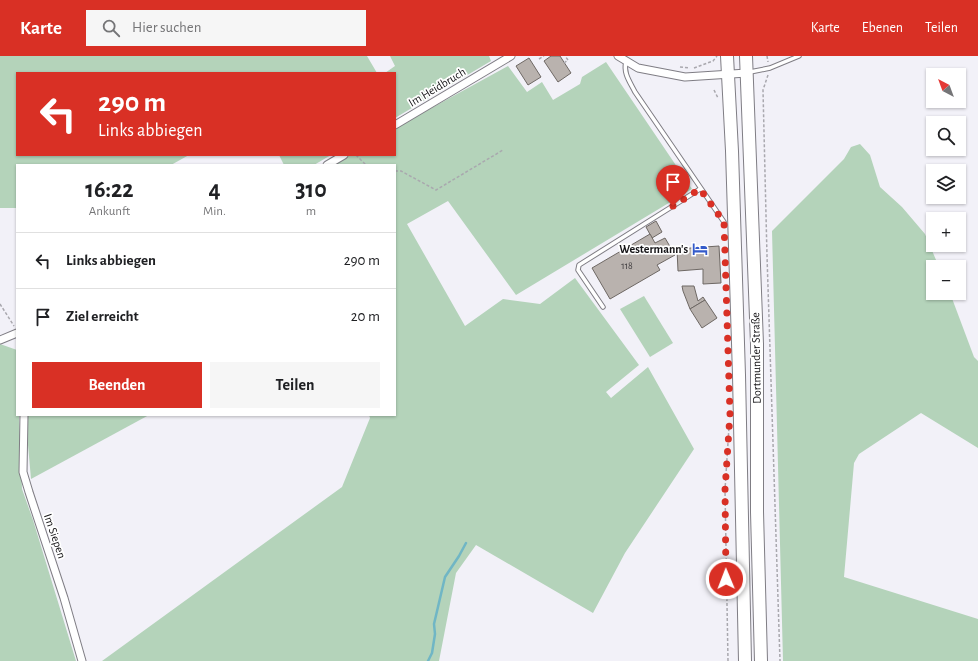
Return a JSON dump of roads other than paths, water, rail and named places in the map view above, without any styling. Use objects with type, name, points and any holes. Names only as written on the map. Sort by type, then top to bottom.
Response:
[{"type":"main road","name":"Dortmunder Straße","points":[[727,56],[732,151],[745,661]]},
{"type":"main road","name":"Dortmunder Straße","points":[[746,56],[757,344],[757,512],[761,661]]},
{"type":"street","name":"Im Heidbruch","points":[[396,124],[512,56]]},
{"type":"street","points":[[618,56],[638,68],[685,77],[747,73]]},
{"type":"street","points":[[329,164],[342,156]]},
{"type":"street","points":[[0,340],[16,332]]},
{"type":"street","name":"Im Siepen","points":[[24,416],[23,472],[28,492],[64,598],[82,661]]},
{"type":"lane","points":[[747,73],[770,68],[799,56]]},
{"type":"lane","points":[[626,62],[624,68],[627,78],[635,92],[724,222]]},
{"type":"lane","points":[[603,307],[578,270],[579,265],[700,189]]},
{"type":"waterway","points":[[428,661],[432,653],[435,634],[434,624],[445,577],[466,543]]},
{"type":"place","name":"Westermann's","points":[[700,249]]}]
